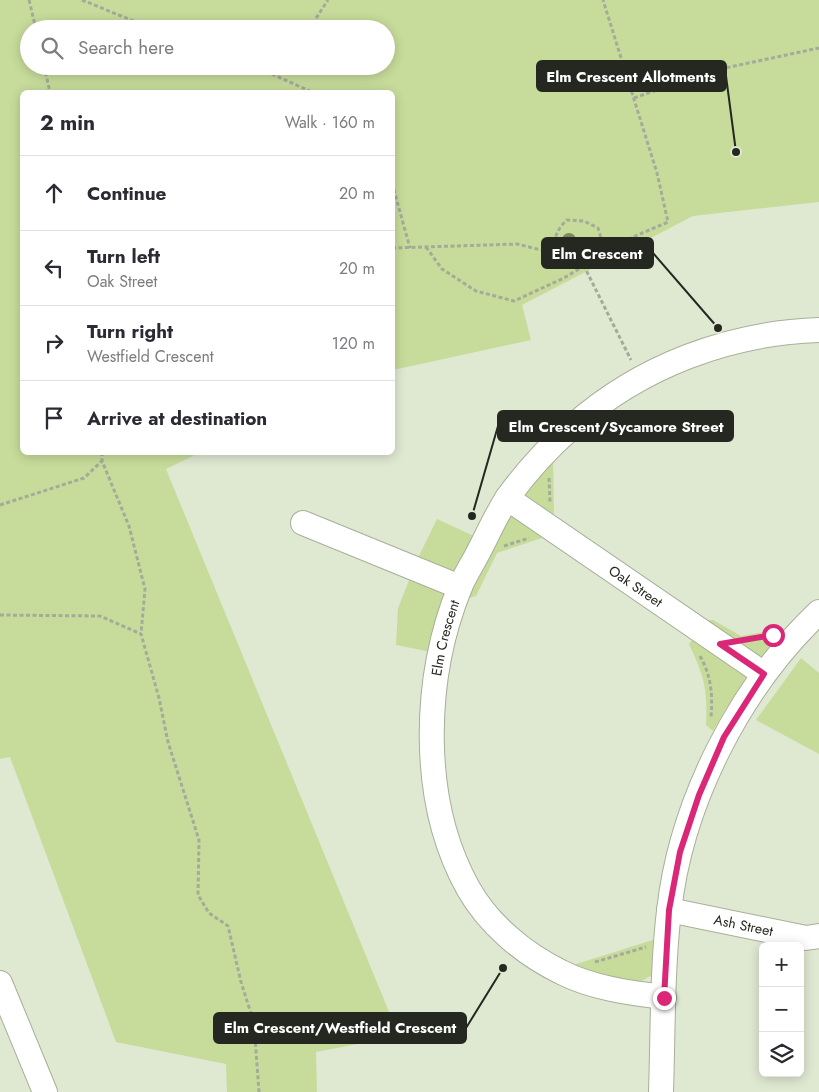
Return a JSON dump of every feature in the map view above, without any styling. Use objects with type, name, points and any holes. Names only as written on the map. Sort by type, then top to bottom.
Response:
[{"type":"street","name":"Elm Crescent","points":[[664,998],[624,992],[561,972],[505,935],[487,915],[469,890],[444,832],[437,796],[432,734],[434,688],[443,644],[460,587],[507,498],[572,427],[602,403],[639,378],[676,361],[730,342],[763,336],[819,330]]},
{"type":"street","name":"Oak Street","points":[[507,498],[764,674]]},
{"type":"street","points":[[302,524],[460,587]]},
{"type":"street","points":[[661,1092],[669,910],[680,852],[699,795],[724,737],[764,674],[799,631],[819,612]]},
{"type":"street","name":"Ash Street","points":[[669,910],[806,938],[819,936]]},
{"type":"street","points":[[0,983],[46,1092]]},
{"type":"path","points":[[29,0],[34,20]]},
{"type":"path","points":[[82,0],[132,20]]},
{"type":"path","points":[[315,20],[328,0]]},
{"type":"path","points":[[426,247],[442,269],[476,291],[514,301],[564,278],[584,266],[598,252],[668,222],[657,173],[603,0]]},
{"type":"path","points":[[634,98],[711,71],[819,48]]},
{"type":"path","points":[[46,75],[50,90]]},
{"type":"path","points":[[274,75],[308,90]]},
{"type":"path","points":[[395,193],[410,248]]},
{"type":"path","points":[[584,266],[568,265],[557,254],[553,240],[558,228],[567,220],[584,221],[598,228],[602,241],[598,252]]},
{"type":"path","points":[[395,248],[517,244],[557,254]]},
{"type":"path","points":[[584,266],[613,320],[639,378]]},
{"type":"path","points":[[477,554],[552,529],[548,451]]},
{"type":"path","points":[[102,455],[102,461],[130,526],[145,589],[141,634],[159,698],[168,742],[199,840],[198,894],[208,914],[228,926],[241,982],[254,1023],[259,1092]]},
{"type":"path","points":[[0,505],[84,478],[102,461]]},
{"type":"path","points":[[0,615],[100,616],[141,634]]},
{"type":"path","points":[[724,737],[711,723],[713,696],[706,666],[695,648],[712,639],[799,631]]},
{"type":"path","points":[[561,972],[667,940]]},
{"type":"green space","points":[[0,0],[819,0],[819,202],[693,216],[522,305],[531,340],[395,370],[395,90],[20,90],[20,455],[195,455],[166,469],[399,1036],[316,1052],[317,1092],[227,1092],[226,1064],[116,1042],[10,757],[0,759]]},
{"type":"green space","points":[[553,457],[554,513],[542,538],[497,553],[476,596],[445,605],[431,652],[396,645],[398,608],[418,558],[437,519],[491,544],[536,477]]},
{"type":"green space","points":[[706,620],[713,620],[741,636],[781,629],[781,639],[725,710],[713,731],[706,725],[704,683],[689,644]]},
{"type":"green space","points":[[801,658],[819,673],[819,754],[756,720]]},
{"type":"green space","points":[[656,939],[655,965],[651,976],[641,981],[617,980],[573,965]]},
{"type":"place","name":"Elm Crescent Allotments","points":[[736,152]]},
{"type":"place","name":"Elm Crescent","points":[[718,328]]},
{"type":"place","name":"Elm Crescent/Sycamore Street","points":[[472,516]]},
{"type":"place","name":"Elm Crescent/Westfield Crescent","points":[[503,968]]},
{"type":"route","points":[[664,998],[669,910],[680,852],[699,795],[724,737],[764,674],[720,644],[773,635]]}]
